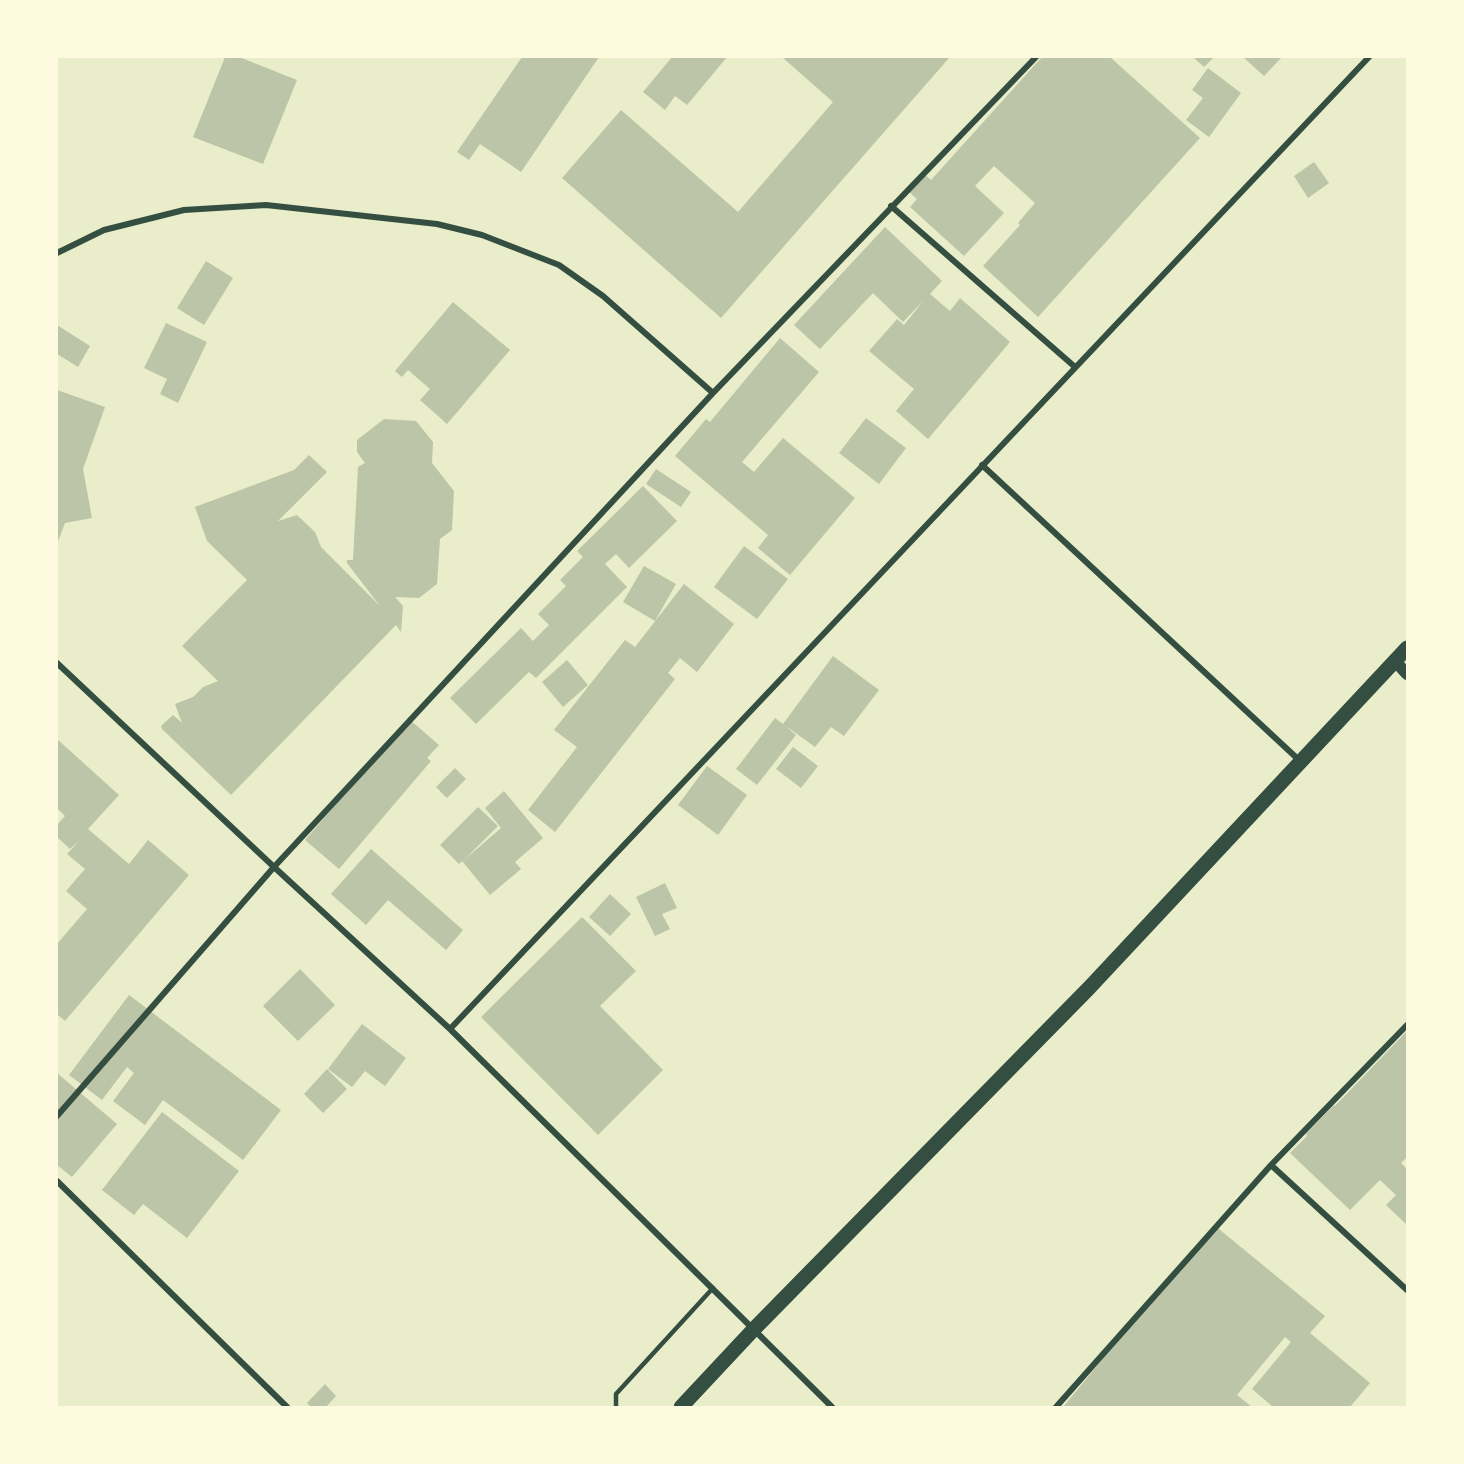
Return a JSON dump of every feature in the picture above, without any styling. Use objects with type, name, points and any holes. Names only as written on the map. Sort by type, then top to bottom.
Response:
[{"type":"main road","points":[[681,1407],[754,1329],[1089,988],[1407,648]]},
{"type":"main road","points":[[1395,661],[1407,674]]},
{"type":"street","points":[[57,1116],[274,867],[713,393],[1036,57]]},
{"type":"street","points":[[450,1029],[1369,57]]},
{"type":"street","points":[[57,253],[105,230],[184,210],[266,205],[437,224],[482,235],[559,265],[603,296],[713,393]]},
{"type":"street","points":[[891,206],[1075,367]]},
{"type":"street","points":[[982,465],[1301,762]]},
{"type":"street","points":[[57,663],[450,1029],[832,1407]]},
{"type":"street","points":[[1056,1407],[1271,1165],[1407,1025]]},
{"type":"street","points":[[1271,1165],[1407,1290]]},
{"type":"street","points":[[57,1181],[287,1407]]},
{"type":"lane","points":[[616,1407],[616,1394],[713,1288]]},
{"type":"building","points":[[225,57],[239,57],[297,80],[263,164],[193,137]]},
{"type":"building","points":[[522,57],[599,57],[521,172],[480,144],[469,160],[457,152]]},
{"type":"building","points":[[672,57],[727,57],[687,105],[675,96],[665,110],[643,92]]},
{"type":"building","points":[[782,57],[950,57],[721,318],[562,178],[621,110],[738,212],[833,102]]},
{"type":"building","points":[[1042,57],[1110,57],[1200,138],[1038,317],[983,266],[1020,225],[1018,223],[1035,203],[994,166],[975,186],[1004,213],[964,256],[910,207],[917,199],[907,190],[922,172],[931,180]]},
{"type":"building","points":[[1193,57],[1214,57],[1204,67]]},
{"type":"building","points":[[1243,57],[1282,57],[1264,76]]},
{"type":"building","points":[[1208,68],[1241,93],[1209,137],[1186,120],[1203,98],[1192,90]]},
{"type":"building","points":[[1314,162],[1329,183],[1308,198],[1294,176]]},
{"type":"building","points":[[885,227],[942,281],[930,294],[950,311],[960,298],[1010,342],[928,439],[896,411],[914,389],[869,351],[897,319],[904,325],[924,300],[903,322],[873,293],[820,349],[794,325]]},
{"type":"building","points":[[206,261],[233,278],[204,325],[177,308]]},
{"type":"building","points":[[453,302],[510,350],[447,424],[420,400],[430,389],[408,370],[402,377],[395,371]]},
{"type":"building","points":[[166,323],[207,342],[178,403],[160,394],[167,379],[144,368]]},
{"type":"building","points":[[57,325],[90,346],[78,367],[57,354]]},
{"type":"building","points":[[780,338],[819,372],[742,462],[754,472],[783,438],[855,498],[790,575],[758,548],[768,535],[675,456],[706,419],[710,422]]},
{"type":"building","points":[[57,390],[105,407],[83,469],[92,518],[65,523],[57,544]]},
{"type":"building","points":[[866,418],[906,448],[879,484],[839,453]]},
{"type":"building","points":[[384,419],[416,421],[433,442],[432,463],[454,491],[452,530],[440,539],[437,584],[419,598],[395,597],[403,606],[401,632],[396,625],[231,795],[161,726],[173,715],[182,723],[175,704],[193,697],[203,687],[218,681],[182,646],[247,580],[207,541],[195,507],[294,470],[309,455],[327,472],[278,521],[297,515],[315,532],[321,547],[380,606],[347,560],[353,560],[358,467],[365,463],[357,452],[357,440]]},
{"type":"building","points":[[656,469],[691,492],[681,507],[646,484]]},
{"type":"building","points":[[643,486],[677,521],[629,568],[616,554],[605,564],[627,587],[536,678],[529,672],[476,724],[450,698],[521,628],[533,641],[549,625],[538,614],[566,586],[560,580],[583,557],[577,551]]},
{"type":"building","points":[[744,546],[788,579],[757,619],[714,587]]},
{"type":"building","points":[[644,566],[676,584],[655,621],[623,602]]},
{"type":"building","points":[[684,584],[734,624],[697,672],[680,658],[668,673],[675,679],[555,832],[528,810],[577,747],[554,730],[625,640],[635,647]]},
{"type":"building","points":[[833,656],[879,690],[844,736],[831,727],[815,747],[786,726],[796,735],[757,785],[736,769],[775,718],[783,724]]},
{"type":"building","points":[[567,660],[588,685],[563,707],[542,682]]},
{"type":"building","points":[[409,719],[439,745],[427,758],[431,761],[339,869],[305,840]]},
{"type":"building","points":[[57,739],[119,795],[88,829],[129,864],[148,840],[189,875],[65,1021],[58,1015],[57,1017],[57,944],[87,909],[66,891],[85,869],[67,854],[80,840],[70,849],[57,837],[57,825],[65,816],[57,808]]},
{"type":"building","points":[[793,747],[818,766],[801,788],[776,769]]},
{"type":"building","points":[[707,766],[747,795],[718,835],[678,805]]},
{"type":"building","points":[[455,768],[466,779],[447,798],[436,787]]},
{"type":"building","points":[[504,791],[543,838],[515,862],[521,869],[490,895],[462,861],[459,864],[440,845],[478,807],[498,826],[464,860],[501,828],[485,808]]},
{"type":"building","points":[[371,849],[463,930],[446,950],[388,900],[366,925],[331,894]]},
{"type":"building","points":[[665,883],[677,908],[662,914],[670,929],[655,936],[636,897]]},
{"type":"building","points":[[610,894],[631,914],[610,936],[589,917]]},
{"type":"building","points":[[582,917],[636,971],[600,1006],[663,1070],[598,1135],[481,1017]]},
{"type":"building","points":[[300,969],[335,1005],[298,1041],[263,1006]]},
{"type":"building","points":[[129,995],[281,1110],[243,1160],[163,1100],[145,1125],[113,1101],[134,1073],[127,1067],[102,1100],[69,1075]]},
{"type":"building","points":[[362,1024],[406,1058],[385,1086],[365,1071],[352,1087],[328,1069]]},
{"type":"building","points":[[1407,1031],[1407,1157],[1401,1163],[1407,1169],[1407,1225],[1386,1205],[1396,1195],[1380,1180],[1350,1210],[1290,1153]]},
{"type":"building","points":[[327,1069],[347,1089],[323,1113],[304,1094]]},
{"type":"building","points":[[57,1073],[117,1124],[72,1177],[57,1165]]},
{"type":"building","points":[[162,1112],[239,1171],[187,1238],[143,1204],[134,1215],[102,1190]]},
{"type":"building","points":[[1214,1225],[1325,1316],[1310,1333],[1370,1383],[1350,1407],[1273,1407],[1252,1389],[1291,1342],[1285,1337],[1237,1395],[1252,1407],[1063,1407]]},
{"type":"building","points":[[325,1384],[336,1396],[326,1407],[311,1407],[307,1403]]}]
